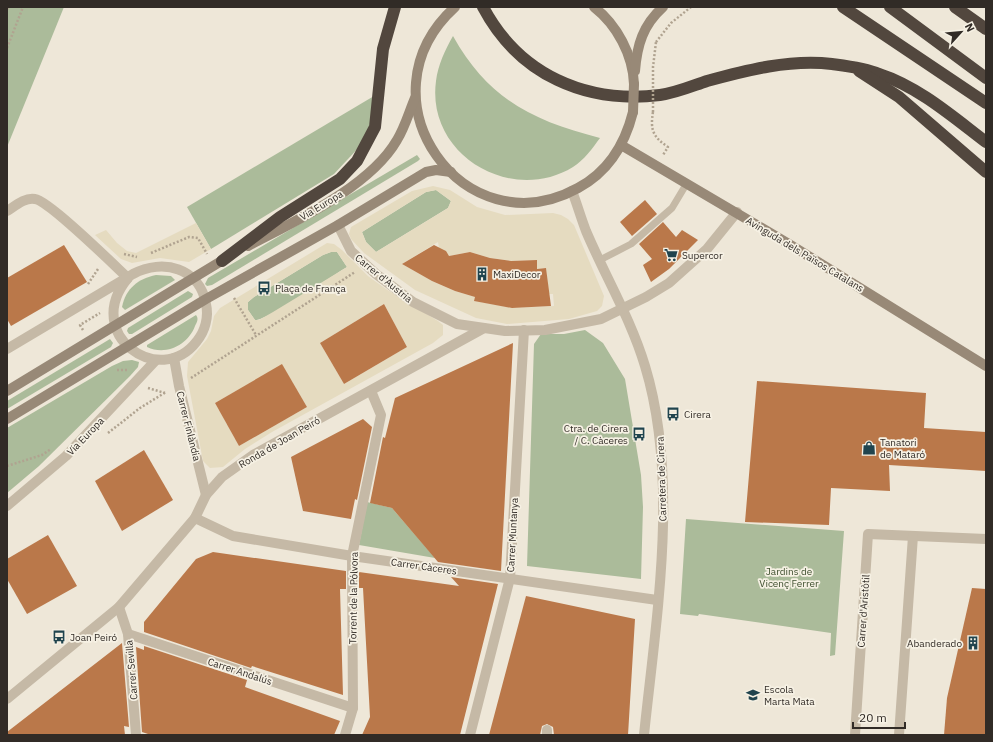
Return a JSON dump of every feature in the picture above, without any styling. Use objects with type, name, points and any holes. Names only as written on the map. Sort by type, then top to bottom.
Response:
[{"type":"highway","points":[[222,261],[280,217],[340,179],[357,161],[375,127],[384,49],[395,7]]},
{"type":"highway","points":[[483,7],[502,38],[528,62],[546,74],[564,83],[606,96],[660,95],[728,75],[775,65],[830,64],[878,73],[899,82],[918,93],[986,142]]},
{"type":"highway","points":[[843,7],[986,103]]},
{"type":"highway","points":[[890,7],[986,78]]},
{"type":"highway","points":[[955,7],[986,29]]},
{"type":"highway","points":[[854,69],[899,97],[986,172]]},
{"type":"street","points":[[455,7],[445,16],[430,36],[420,60],[415,85],[415,98],[420,126],[437,157],[451,172],[475,189],[502,199],[516,201],[545,200],[572,191],[594,177],[612,158],[621,146],[633,112],[637,51],[641,36],[648,23],[663,7]]},
{"type":"street","points":[[594,7],[618,34],[628,54],[634,82]]},
{"type":"street","name":"Via Europa","points":[[7,391],[222,261],[303,216],[361,181],[372,172],[397,141],[415,98]]},
{"type":"street","name":"Avinguda dels Països Catalans","points":[[621,146],[737,212],[986,366]]},
{"type":"street","points":[[7,419],[206,299],[338,225],[426,172],[436,170],[451,172]]},
{"type":"street","name":"Carretera de Cirera","points":[[572,191],[586,230],[623,309],[645,366],[656,407],[661,445],[663,494],[657,600],[644,735]]},
{"type":"street","points":[[7,211],[26,200],[34,198],[41,201],[69,223],[128,278]]},
{"type":"street","name":"Carrer d'Àustria","points":[[338,225],[351,251],[376,274],[413,302],[457,324],[505,331],[545,330],[601,319],[623,309],[657,290],[681,273],[707,249],[737,212]]},
{"type":"street","points":[[7,349],[143,268],[161,266],[180,270],[194,279],[206,299],[207,316],[200,337],[186,352],[174,358],[156,360],[142,356],[128,347],[118,334],[115,326],[114,303],[120,287],[128,278]]},
{"type":"street","name":"Ronda de Joan Peiró","points":[[7,699],[119,607],[195,518],[206,495],[222,476],[253,455],[371,392],[484,328]]},
{"type":"street","name":"Carrer Muntanya","points":[[470,735],[510,578],[524,330]]},
{"type":"street","name":"Carrer Finlàndia","points":[[174,358],[179,386],[206,495]]},
{"type":"street","name":"Via Europa","points":[[7,506],[66,456],[156,360]]},
{"type":"street","name":"Torrent de la Pólvora","points":[[345,735],[353,708],[352,556],[381,414],[371,392]]},
{"type":"street","name":"Carrer Càceres","points":[[195,518],[233,536],[352,556],[657,600]]},
{"type":"street","name":"Carrer d'Aristòtil","points":[[855,735],[868,534],[986,539]]},
{"type":"street","points":[[899,735],[914,536]]},
{"type":"street","name":"Carrer Sevilla","points":[[119,607],[128,634],[136,735]]},
{"type":"street","name":"Carrer Andalús","points":[[128,634],[353,708]]},
{"type":"lane","points":[[600,260],[631,244],[672,208],[687,183]]},
{"type":"path","points":[[7,48],[23,7]]},
{"type":"path","points":[[656,165],[668,147],[655,137],[652,131],[653,67],[656,42],[671,23],[691,7]]},
{"type":"path","points":[[102,439],[140,408],[179,386],[359,269]]},
{"type":"path","points":[[7,466],[42,455],[56,446],[66,456]]},
{"type":"green space","points":[[7,7],[64,7],[7,147]]},
{"type":"green space","points":[[453,36],[481,76],[514,104],[533,115],[554,124],[600,138],[588,154],[573,167],[549,177],[524,180],[500,176],[478,166],[459,151],[444,131],[436,108],[436,81],[438,69]]},
{"type":"green space","points":[[374,96],[370,124],[362,144],[334,174],[211,249],[187,207]]},
{"type":"green space","points":[[417,155],[420,159],[418,161],[212,285],[207,286],[205,284],[208,278]]},
{"type":"green space","points":[[436,190],[451,201],[448,208],[376,252],[366,242],[362,232],[426,192]]},
{"type":"green space","points":[[331,252],[337,252],[347,267],[285,306],[255,320],[248,310],[248,302],[323,255]]},
{"type":"green space","points":[[156,275],[171,276],[175,280],[125,310],[122,307],[124,300],[134,285],[144,279]]},
{"type":"green space","points":[[188,291],[193,294],[192,297],[132,334],[129,334],[127,331],[128,328]]},
{"type":"green space","points":[[196,315],[197,320],[192,333],[187,339],[176,347],[162,350],[147,347],[147,345]]},
{"type":"green space","points":[[585,330],[603,343],[625,379],[641,475],[643,507],[641,579],[527,566],[534,344],[541,334],[564,334]]},
{"type":"green space","points":[[110,339],[113,343],[111,347],[7,409],[7,401]]},
{"type":"green space","points":[[132,360],[139,362],[138,367],[130,376],[39,466],[7,493],[7,428],[112,366],[123,361]]},
{"type":"green space","points":[[367,502],[392,508],[435,558],[359,545]]},
{"type":"green space","name":"Jardins de Vicenç Ferrer","points":[[686,519],[844,531],[835,655],[830,656],[831,633],[699,614],[698,616],[680,614]]},
{"type":"shaded area","points":[[433,186],[450,190],[477,207],[505,215],[553,213],[568,219],[574,225],[604,296],[602,306],[597,311],[569,319],[507,324],[476,318],[415,290],[364,253],[351,239],[349,234],[351,227],[412,191]],"holes":[[[436,190],[451,201],[448,208],[376,252],[366,242],[362,232],[426,192]],[[438,242],[439,248],[449,256],[470,252],[490,258],[511,261],[537,260],[537,269],[546,268],[549,294],[553,294],[554,306],[512,308],[475,301],[475,297],[455,291],[432,281],[402,264]]]},
{"type":"shaded area","points":[[196,223],[211,249],[189,262],[160,258],[132,263],[121,259],[95,235],[106,230],[117,243],[127,251],[136,253]]},
{"type":"shaded area","points":[[327,243],[334,244],[342,250],[368,276],[386,289],[438,321],[443,325],[443,335],[433,343],[272,432],[245,449],[223,467],[210,468],[203,461],[187,376],[188,362],[207,339],[211,331],[214,316],[220,308]],"holes":[[[331,252],[337,252],[347,267],[273,312],[259,320],[255,320],[248,310],[248,302],[323,255]],[[384,304],[407,347],[344,384],[320,343]],[[282,365],[307,407],[239,446],[215,403]]]},
{"type":"building","points":[[645,200],[657,214],[632,236],[620,222]]},
{"type":"building","points":[[663,222],[676,237],[682,230],[698,240],[669,269],[651,282],[643,265],[652,259],[639,244]]},
{"type":"building","points":[[64,245],[87,282],[11,326],[7,319],[7,278]]},
{"type":"building","name":"MaxiDecor","points":[[434,245],[446,251],[449,256],[470,252],[490,258],[511,261],[537,260],[537,269],[546,268],[551,306],[512,308],[474,301],[475,297],[455,291],[432,281],[402,264]]},
{"type":"building","points":[[384,304],[407,347],[344,384],[320,343]]},
{"type":"building","points":[[513,343],[501,571],[438,562],[392,508],[370,503],[383,437],[385,438],[395,398]]},
{"type":"building","points":[[282,364],[307,407],[239,446],[215,403]]},
{"type":"building","name":"Tanatori de Mataró","points":[[757,381],[926,393],[924,428],[986,432],[986,471],[889,465],[890,491],[831,488],[829,525],[745,522]]},
{"type":"building","points":[[363,419],[372,427],[357,500],[355,499],[351,519],[303,511],[291,457]]},
{"type":"building","points":[[144,450],[173,500],[122,531],[95,481]]},
{"type":"building","points":[[48,535],[77,586],[27,614],[7,579],[7,559]]},
{"type":"building","points":[[213,552],[346,571],[346,589],[340,589],[343,695],[252,666],[251,668],[144,632],[144,622],[196,559]]},
{"type":"building","points":[[359,572],[459,586],[451,577],[498,584],[460,735],[362,735],[370,717],[363,588],[359,588]]},
{"type":"building","name":"Abanderado","points":[[972,588],[986,589],[986,735],[944,735],[947,698]]},
{"type":"building","points":[[526,596],[635,619],[628,735],[554,735],[553,727],[547,724],[542,726],[540,735],[489,735]]},
{"type":"building","points":[[122,643],[129,727],[124,726],[125,735],[7,735],[7,732]]},
{"type":"building","points":[[144,646],[247,680],[245,687],[340,721],[334,735],[151,735],[142,732],[136,647],[144,650]]},
{"type":"place","name":"Supercor","points":[[671,255]]},
{"type":"place","name":"MaxiDecor","points":[[482,274]]},
{"type":"place","name":"Plaça de França","points":[[264,288]]},
{"type":"place","name":"Cirera","points":[[673,414]]},
{"type":"place","name":"Ctra. de Cirera / C. Càceres","points":[[639,434]]},
{"type":"place","name":"Tanatori de Mataró","points":[[869,448]]},
{"type":"place","name":"Joan Peiró","points":[[59,637]]},
{"type":"place","name":"Abanderado","points":[[973,643]]},
{"type":"place","name":"Escola Marta Mata","points":[[753,695]]}]
